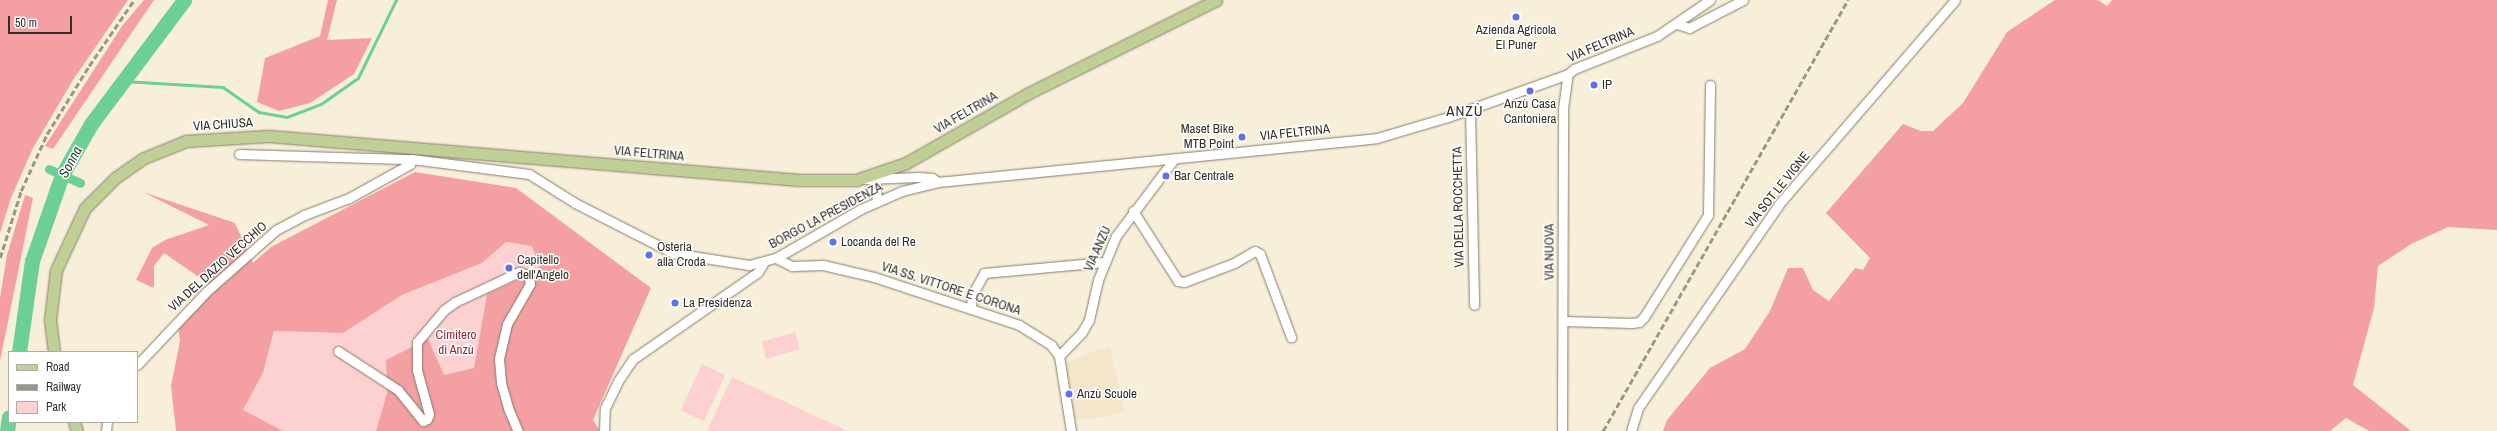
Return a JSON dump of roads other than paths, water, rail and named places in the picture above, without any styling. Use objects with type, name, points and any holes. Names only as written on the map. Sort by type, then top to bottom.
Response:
[{"type":"main road","name":"VIA FELTRINA","points":[[534,159],[799,180],[856,180],[906,163],[1027,94],[1216,0]]},
{"type":"main road","name":"VIA CHIUSA","points":[[54,351],[50,320],[56,270],[85,208],[115,178],[144,158],[186,141],[269,136],[534,159]]},
{"type":"street","name":"VIA FELTRINA","points":[[856,180],[919,177],[932,178],[938,182],[1378,138],[1470,109],[1568,74],[1574,68],[1633,46],[1677,24],[1710,0]]},
{"type":"street","points":[[1677,24],[1690,28],[1743,0]]},
{"type":"street","name":"VIA SOT LE VIGNE","points":[[1631,431],[1638,408],[1779,204],[1955,0]]},
{"type":"street","name":"VIA NUOVA","points":[[1562,431],[1563,108],[1568,74]]},
{"type":"street","points":[[1563,321],[1639,322],[1644,317],[1708,215],[1710,85]]},
{"type":"street","name":"VIA DELLA ROCCHETTA","points":[[1470,109],[1474,305]]},
{"type":"street","points":[[239,154],[412,159]]},
{"type":"street","name":"BORGO LA PRESIDENZA","points":[[412,159],[530,174],[582,207],[673,253],[734,264],[764,262],[776,258],[877,202],[902,191],[938,182]]},
{"type":"street","name":"VIA DEL DAZIO VECCHIO","points":[[138,364],[206,292],[276,230],[304,215],[349,198],[410,164],[412,159]]},
{"type":"street","name":"VIA ANZÙ","points":[[1059,356],[1078,337],[1089,320],[1105,262],[1116,236],[1133,211],[1174,159]]},
{"type":"street","points":[[871,179],[876,185],[877,202]]},
{"type":"street","points":[[1133,211],[1178,281],[1184,282],[1234,264],[1255,251],[1260,254],[1291,337]]},
{"type":"street","name":"VIA SS. VITTORE E CORONA","points":[[776,258],[792,266],[823,265],[874,277],[1019,324],[1050,345],[1059,356]]},
{"type":"street","points":[[604,431],[605,408],[618,380],[633,359],[758,272],[764,262]]},
{"type":"street","points":[[971,308],[972,295],[984,273],[1105,262]]},
{"type":"street","points":[[338,351],[398,390],[423,421],[427,419],[429,414],[417,370],[417,342],[440,314],[455,302],[519,272],[528,275],[530,284],[507,324],[499,359],[501,383],[508,408],[518,431]]},
{"type":"street","points":[[1059,356],[1071,431]]},
{"type":"waterway","name":"Sonna","points":[[19,351],[32,261],[62,175],[91,124],[184,0]]},
{"type":"waterway","points":[[123,81],[223,87],[259,112],[287,117],[321,104],[358,78],[396,0]]},
{"type":"waterway","name":"Sonna","points":[[49,169],[80,183]]},
{"type":"waterway","name":"Sonna","points":[[7,431],[8,423]]},
{"type":"railway","points":[[0,258],[21,191],[47,134],[89,66],[134,0]]},
{"type":"railway","points":[[1603,431],[1848,0]]},
{"type":"place","name":"Azienda Agricola El Puner","points":[[1516,17]]},
{"type":"place","name":"IP","points":[[1594,85]]},
{"type":"place","name":"Anzù Casa Cantoniera","points":[[1530,91]]},
{"type":"place","name":"Maset Bike MTB Point","points":[[1242,137]]},
{"type":"place","name":"Bar Centrale","points":[[1166,176]]},
{"type":"place","name":"Locanda del Re","points":[[833,242]]},
{"type":"place","name":"Osteria alla Croda","points":[[649,255]]},
{"type":"place","name":"Capitello dell'Angelo","points":[[509,268]]},
{"type":"place","name":"La Presidenza","points":[[675,303]]},
{"type":"place","name":"Anzù Scuole","points":[[1069,394]]},
{"type":"district","name":"ANZÙ","points":[[1465,111]]},
{"type":"park label","name":"Cimitero di Anzù","points":[[456,344]]}]
